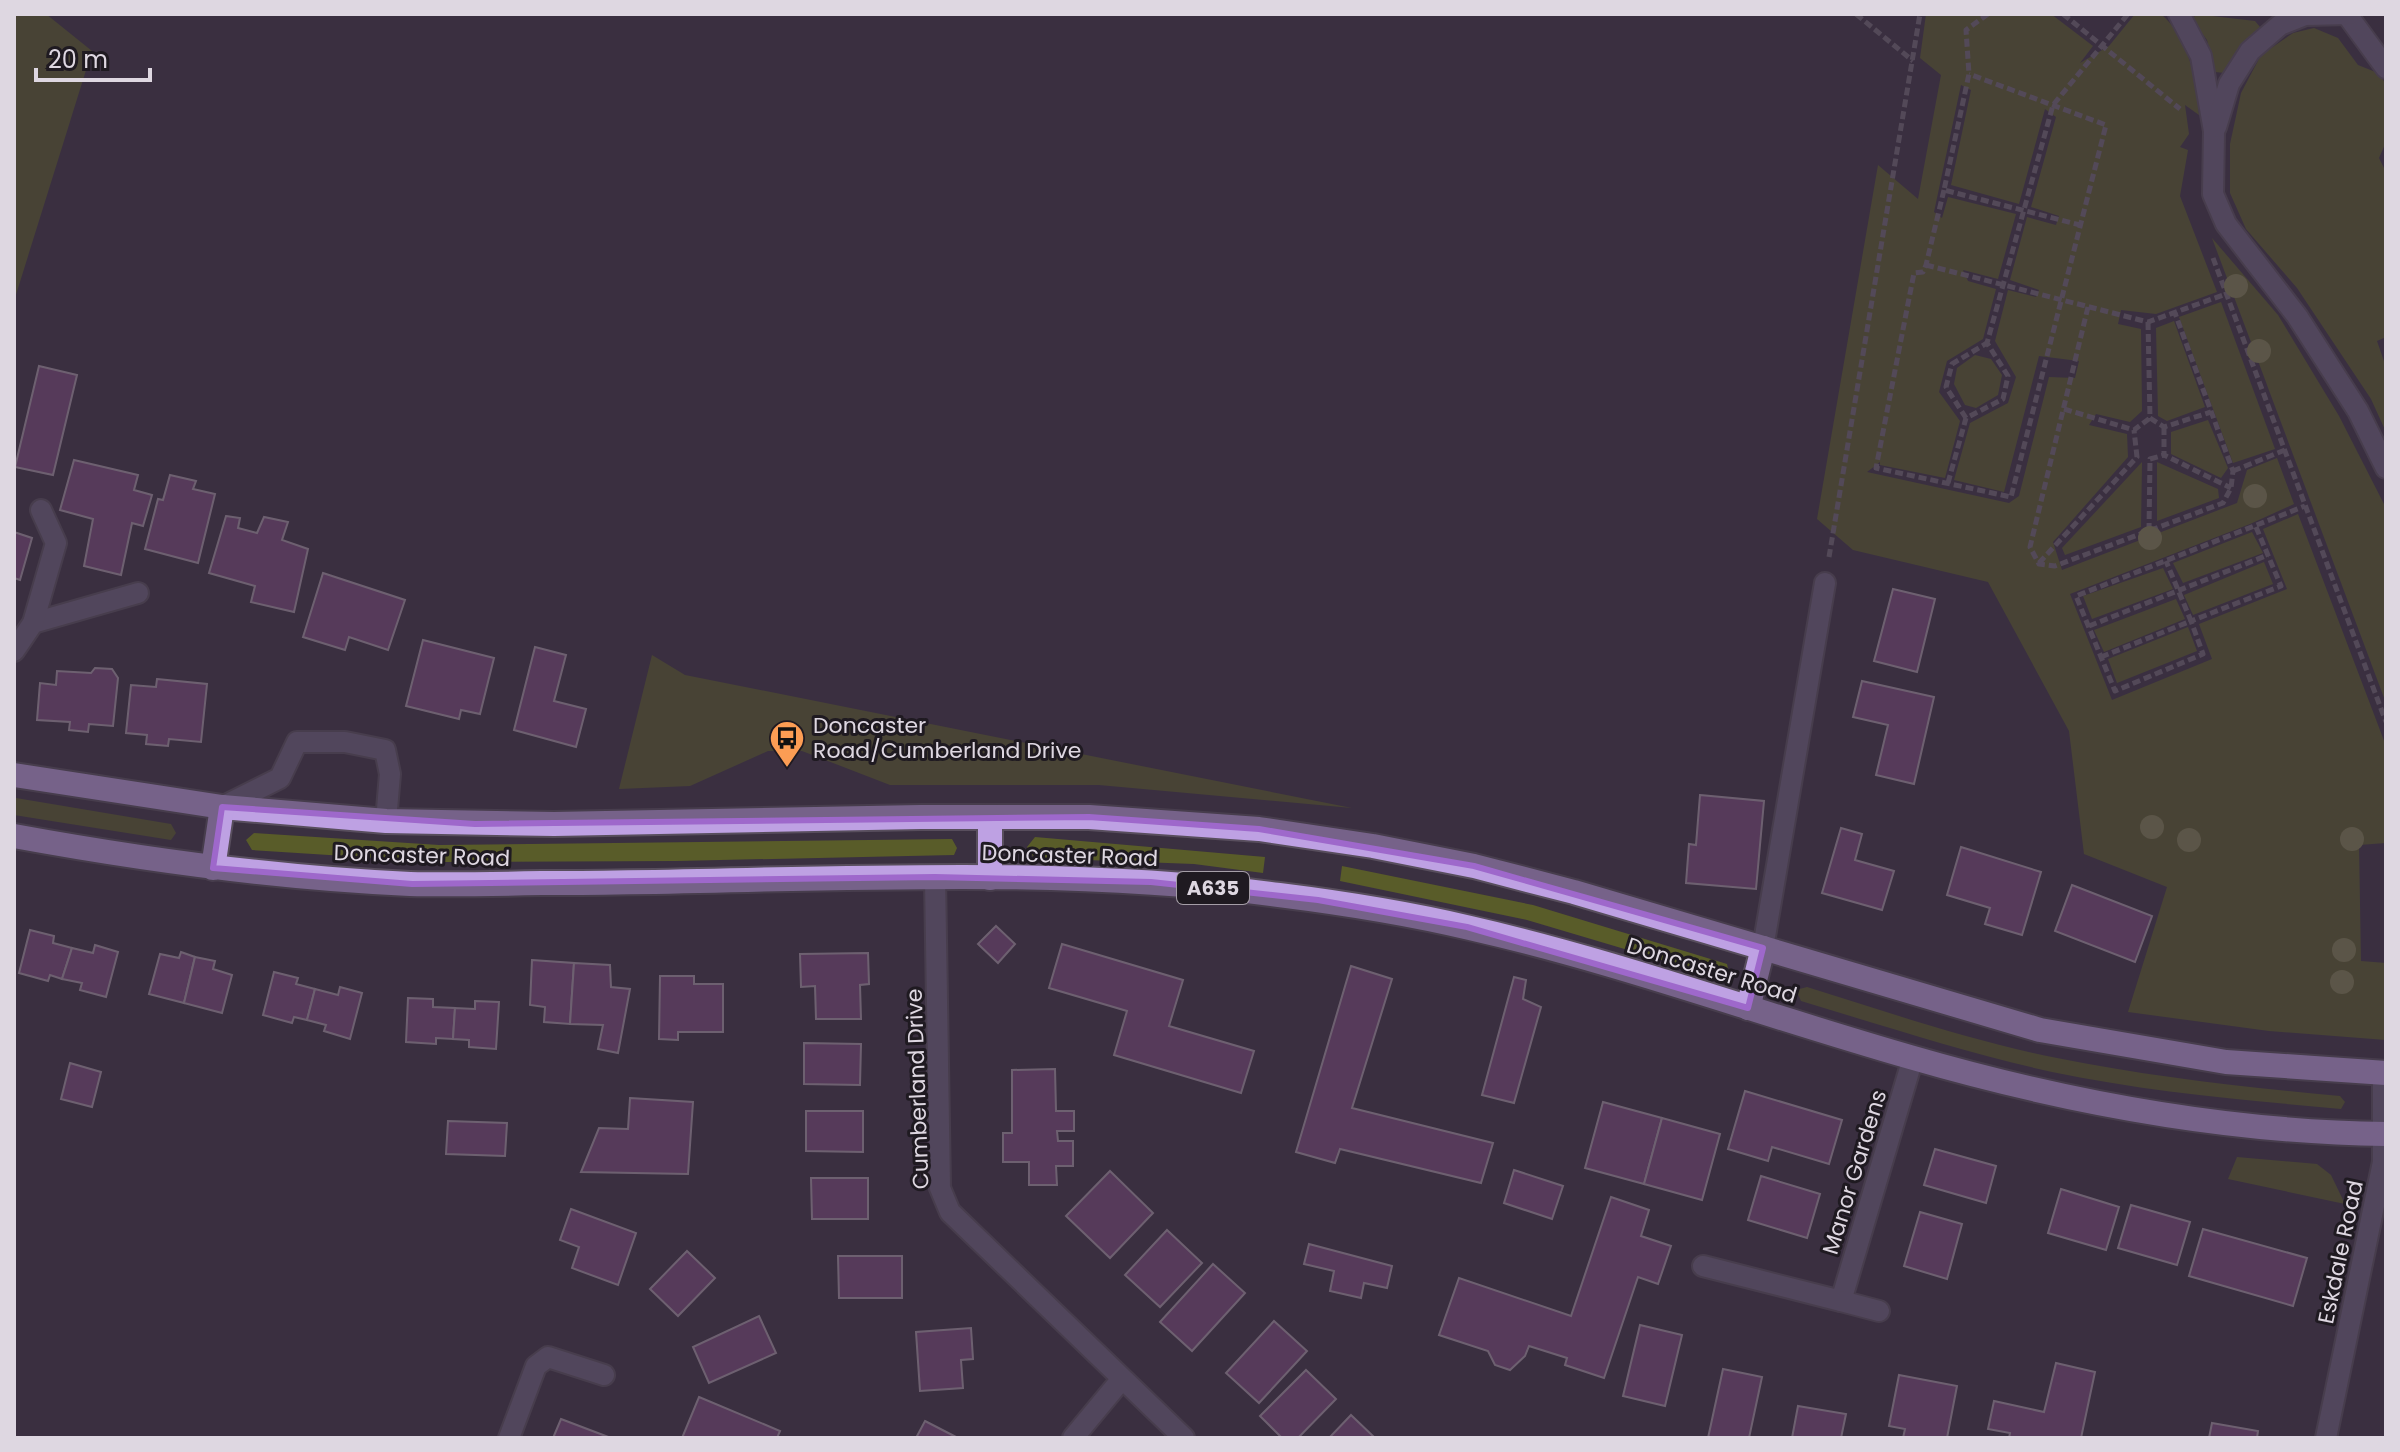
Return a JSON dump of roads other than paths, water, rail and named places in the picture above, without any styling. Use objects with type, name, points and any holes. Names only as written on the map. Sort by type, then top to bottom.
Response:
[{"type":"highway","name":"Doncaster Road","points":[[14,775],[222,807],[386,821],[554,824],[1089,817],[1243,828],[1373,846],[1489,869],[2040,1030],[2226,1062],[2384,1073]]},
{"type":"highway","points":[[213,868],[222,807]]},
{"type":"highway","points":[[990,817],[990,878]]},
{"type":"highway","name":"Doncaster Road","points":[[14,836],[213,868],[412,884],[1044,877],[1151,882],[1271,894],[1349,905],[1507,937],[1913,1058],[2025,1087],[2152,1114],[2287,1131],[2384,1134]]},
{"type":"highway","points":[[1748,1008],[1763,948]]},
{"type":"street","points":[[2179,14],[2201,56],[2214,131],[2213,194],[2226,224],[2297,316],[2358,411],[2386,468]]},
{"type":"street","points":[[2290,14],[2349,15],[2386,68]]},
{"type":"street","points":[[2214,131],[2229,84],[2250,51],[2280,25],[2305,15]]},
{"type":"street","points":[[14,651],[33,623],[56,543],[41,510]]},
{"type":"street","points":[[1763,948],[1825,583]]},
{"type":"street","points":[[33,623],[138,593]]},
{"type":"street","points":[[222,807],[280,778],[297,742],[345,742],[385,750],[390,774],[386,821]]},
{"type":"street","name":"Cumberland Drive","points":[[935,877],[940,1188],[950,1212],[1184,1438]]},
{"type":"street","name":"Manor Gardens","points":[[1841,1301],[1913,1058]]},
{"type":"street","name":"Eskdale Road","points":[[2326,1438],[2383,1162],[2384,1073]]},
{"type":"street","points":[[1703,1266],[1879,1311]]},
{"type":"street","points":[[509,1438],[536,1366],[548,1357],[604,1375]]},
{"type":"street","points":[[1073,1438],[1121,1380]]},
{"type":"place","name":"Doncaster Road/Cumberland Drive","points":[[787,769]]}]
